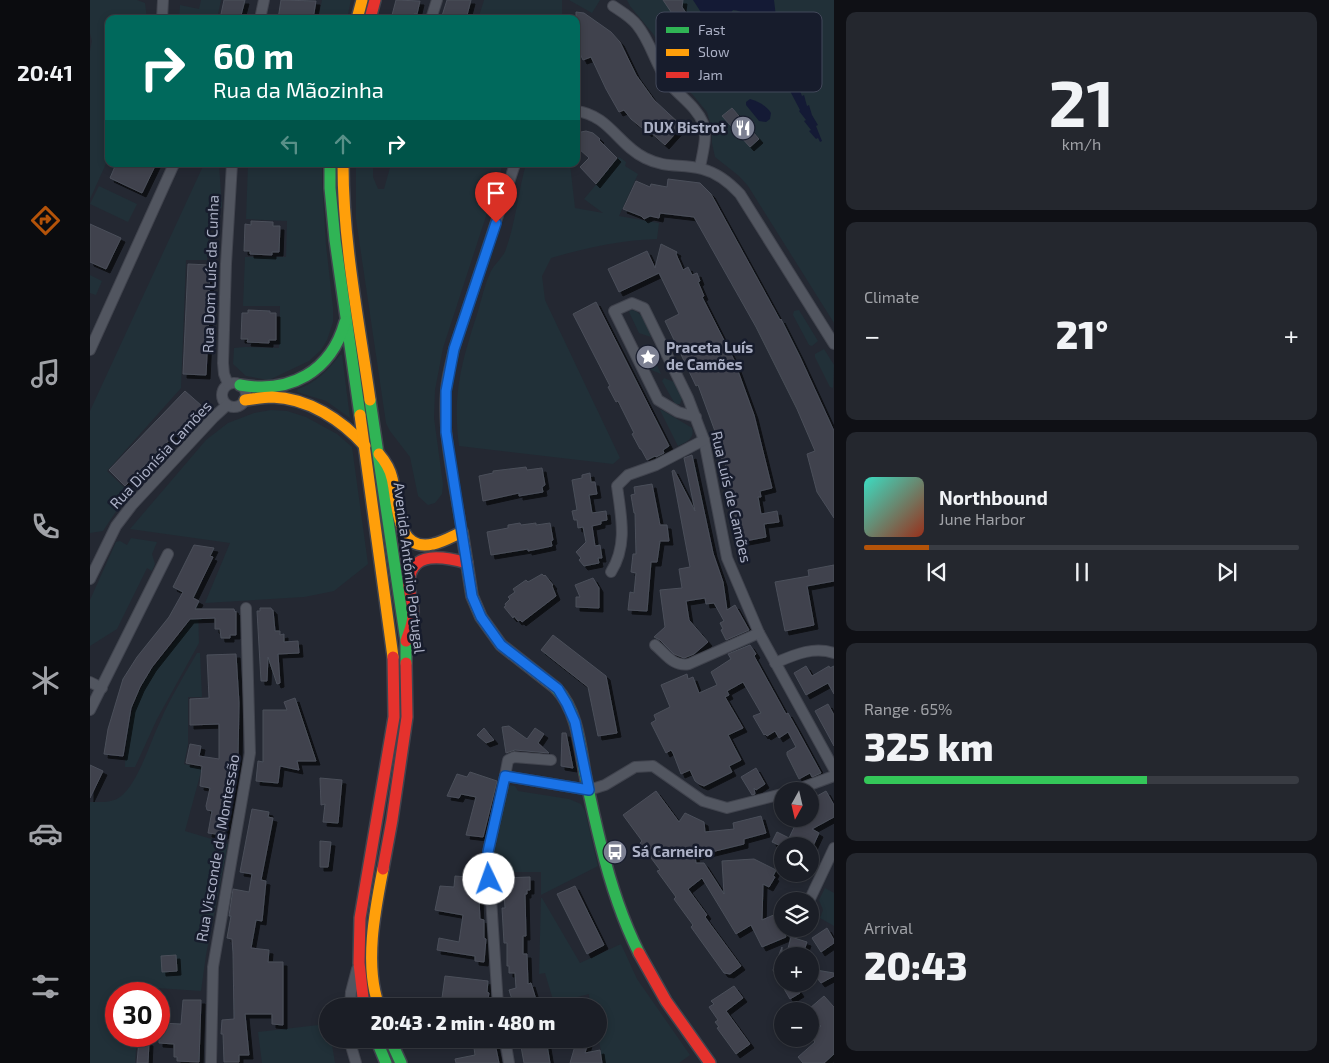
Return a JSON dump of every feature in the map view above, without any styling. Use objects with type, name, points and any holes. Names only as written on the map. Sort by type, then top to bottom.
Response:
[{"type":"main road","points":[[358,15],[362,0]]},
{"type":"main road","points":[[371,15],[375,0]]},
{"type":"main road","name":"Avenida António Portugal","points":[[330,167],[332,215],[393,647],[394,717],[360,918],[359,963],[363,998]]},
{"type":"main road","name":"Avenida António Portugal","points":[[343,167],[343,195],[347,239],[406,640],[407,717],[392,820],[373,921],[372,964],[376,998]]},
{"type":"main road","points":[[240,385],[254,388],[269,388],[285,385],[320,366],[332,354],[346,320]]},
{"type":"main road","points":[[244,400],[274,397],[310,407],[344,424],[354,432],[365,446]]},
{"type":"main road","points":[[379,454],[386,463],[392,477],[399,522],[406,536],[413,542],[429,545],[438,544],[462,532],[472,596],[488,627],[501,645],[558,689],[567,704],[575,722],[603,854],[623,919],[648,971],[710,1063]]},
{"type":"main road","points":[[406,640],[414,618],[409,583],[410,574],[416,566],[422,559],[430,556],[439,556],[466,563]]},
{"type":"main road","points":[[380,1048],[386,1063]]},
{"type":"main road","points":[[393,1048],[401,1063]]},
{"type":"street","points":[[162,15],[163,0]]},
{"type":"street","points":[[261,15],[264,0]]},
{"type":"street","points":[[432,15],[437,0]]},
{"type":"street","points":[[613,6],[637,24],[646,37],[656,64]]},
{"type":"street","points":[[678,92],[697,112],[703,123],[705,135],[700,168]]},
{"type":"street","points":[[580,112],[590,114],[600,120],[636,154],[656,163],[673,167],[700,168],[728,181],[740,194],[834,344]]},
{"type":"street","points":[[90,350],[173,167]]},
{"type":"street","name":"Rua Dom Luís da Cunha","points":[[228,384],[224,374],[223,363],[232,167]]},
{"type":"street","points":[[462,532],[446,432],[448,371],[514,167]]},
{"type":"street","name":"Rua Luís de Camões","points":[[696,417],[678,412],[658,400],[614,311],[632,303],[644,308],[696,417],[704,440],[727,558],[759,633],[834,769]]},
{"type":"street","points":[[236,383],[240,385],[245,392],[244,400],[237,406],[227,405],[222,397],[222,391],[228,384],[236,383]]},
{"type":"street","name":"Rua Dionísia Camões","points":[[90,579],[116,526],[132,504],[227,405]]},
{"type":"street","points":[[611,572],[618,561],[623,535],[617,486],[628,475],[656,464],[704,440]]},
{"type":"street","points":[[90,710],[168,554]]},
{"type":"street","name":"Rua Visconde de Montessão","points":[[211,1063],[213,967],[250,753],[246,608]]},
{"type":"street","points":[[655,644],[681,666],[759,633]]},
{"type":"street","points":[[775,663],[805,651],[826,650],[834,653]]},
{"type":"street","points":[[90,682],[102,688]]},
{"type":"street","points":[[497,998],[488,852],[508,760],[514,757],[551,760]]},
{"type":"street","points":[[505,776],[589,790],[605,785],[634,767],[653,766],[702,801],[726,808],[774,796]]},
{"type":"street","points":[[818,782],[834,776]]},
{"type":"street","points":[[813,892],[834,848]]},
{"type":"street","points":[[351,998],[359,963]]},
{"type":"street","points":[[352,1048],[356,1063]]},
{"type":"street","points":[[506,1048],[509,1063]]},
{"type":"shaded area","points":[[90,0],[137,0],[145,3],[146,15],[105,15],[105,166],[90,199],[90,51],[92,41],[90,33]]},
{"type":"shaded area","points":[[201,0],[221,0],[218,15],[179,15],[180,5],[199,9]]},
{"type":"shaded area","points":[[322,0],[351,0],[348,15],[319,15]]},
{"type":"shaded area","points":[[484,0],[562,0],[562,15],[479,15]]},
{"type":"shaded area","points":[[569,0],[600,0],[592,13]]},
{"type":"shaded area","points":[[627,0],[834,0],[834,323],[748,186],[739,176],[715,157],[712,130],[707,112],[690,92],[822,92],[822,12],[656,12],[656,39]]},
{"type":"shaded area","points":[[619,157],[626,162],[625,166],[638,174],[619,216],[659,223],[657,239],[603,245],[551,258],[542,276],[545,300],[620,458],[613,464],[459,446],[457,410],[463,362],[487,280],[505,252],[515,217],[525,167],[570,167],[575,208],[603,213],[584,199]]},
{"type":"shaded area","points":[[203,167],[219,167],[222,207],[210,219],[207,260],[186,260],[181,388],[107,471],[129,492],[103,531],[90,533],[90,411]]},
{"type":"shaded area","points":[[248,167],[322,167],[326,245],[333,322],[327,340],[321,350],[309,361],[269,380],[246,376],[233,364],[234,348],[279,348],[280,306],[243,306],[245,257],[286,257],[287,221],[246,219]]},
{"type":"shaded area","points":[[356,167],[373,167],[373,177],[378,189],[384,189],[390,167],[502,167],[443,348],[435,390],[434,418],[443,484],[442,494],[435,503],[428,505],[418,496],[410,457],[386,423],[356,219]]},
{"type":"shaded area","points":[[99,186],[137,204],[128,222],[90,204]]},
{"type":"shaded area","points":[[90,275],[102,281],[96,295],[90,293]]},
{"type":"shaded area","points":[[631,310],[642,316],[651,337],[639,333],[629,312]]},
{"type":"shaded area","points":[[799,310],[818,341],[812,346],[809,345],[793,315],[794,311]]},
{"type":"shaded area","points":[[645,344],[648,345],[661,374],[649,369],[641,355]]},
{"type":"shaded area","points":[[824,349],[834,365],[833,388],[830,387],[815,357],[815,354]]},
{"type":"shaded area","points":[[342,355],[350,418],[326,401],[297,392],[298,389],[321,375]]},
{"type":"shaded area","points":[[664,378],[674,382],[682,399],[680,404],[675,404],[662,381]]},
{"type":"shaded area","points":[[271,410],[287,411],[306,417],[337,434],[352,447],[368,564],[334,591],[304,597],[205,603],[230,543],[130,529],[206,440],[228,423],[254,413]]},
{"type":"shaded area","points":[[660,410],[692,428],[693,432],[689,440],[678,446]]},
{"type":"shaded area","points":[[131,538],[157,542],[152,554],[155,564],[152,571],[147,568],[117,629],[90,646],[90,600],[116,542],[120,541],[127,545]]},
{"type":"shaded area","points":[[198,604],[199,643],[157,719],[135,767],[125,767],[129,727],[140,690],[146,678],[185,628]]},
{"type":"shaded area","points":[[197,653],[200,653],[202,697],[188,697],[188,744],[184,764],[202,768],[185,831],[228,844],[206,955],[201,991],[170,989],[170,982],[105,982],[105,1047],[136,1047],[135,1063],[90,1063],[90,802],[106,802],[117,799],[126,791],[138,773],[177,687]]},
{"type":"shaded area","points":[[509,785],[515,786],[518,791],[569,799],[581,804],[585,811],[598,866],[541,895],[541,872],[493,872],[492,852],[506,790]]},
{"type":"shaded area","points":[[825,888],[834,893],[834,926],[820,918],[823,910],[819,900]]},
{"type":"shaded area","points":[[542,898],[580,963],[621,944],[637,979],[690,1055],[679,1063],[603,1063],[600,1048],[607,1048],[607,998],[589,998],[589,994],[573,998],[552,998],[545,973],[539,974]]},
{"type":"shaded area","points":[[319,1025],[319,1048],[332,1048],[335,1063],[262,1063],[258,1032]]},
{"type":"water","points":[[693,0],[774,0],[775,12],[740,12],[733,10],[732,12],[701,12]]},
{"type":"water","points":[[791,92],[800,92],[802,96],[804,95],[807,106],[809,105],[818,125],[816,126],[822,141],[820,142],[818,138],[816,139],[809,131],[811,130],[804,121],[806,120]]},
{"type":"water","points":[[750,99],[767,108],[771,113],[770,119],[766,122],[759,121],[746,105],[746,102]]},
{"type":"building","points":[[224,0],[245,0],[241,15],[221,15]]},
{"type":"building","points":[[281,0],[316,1],[314,15],[279,15]]},
{"type":"building","points":[[396,0],[420,1],[417,14],[392,15]]},
{"type":"building","points":[[447,0],[471,0],[467,15],[442,15]]},
{"type":"building","points":[[663,0],[683,0],[682,7],[685,12],[671,12]]},
{"type":"building","points":[[576,12],[584,13],[611,32],[620,42],[636,75],[654,100],[682,126],[665,145],[631,119],[624,110],[619,112],[591,57],[583,60],[580,54],[580,15],[576,15]]},
{"type":"building","points":[[732,108],[759,139],[750,147],[722,116]]},
{"type":"building","points":[[586,131],[593,133],[617,158],[596,184],[580,167],[589,158],[580,150],[580,132]]},
{"type":"building","points":[[115,167],[155,167],[142,193],[110,178]]},
{"type":"building","points":[[668,179],[700,183],[711,194],[781,319],[800,357],[834,431],[834,518],[817,492],[807,454],[815,451],[797,409],[756,327],[694,217],[660,213],[659,218],[650,216],[644,219],[623,209],[636,181],[650,187],[651,184],[667,187]]},
{"type":"building","points":[[251,221],[273,222],[273,226],[280,226],[279,252],[272,252],[272,255],[250,254],[250,251],[244,251],[245,224],[251,225]]},
{"type":"building","points":[[90,224],[121,238],[106,269],[90,262]]},
{"type":"building","points":[[661,244],[677,252],[676,254],[683,270],[688,267],[692,275],[697,273],[700,281],[698,282],[704,296],[702,297],[734,360],[754,415],[772,488],[760,491],[761,497],[758,497],[761,514],[777,511],[779,522],[764,524],[766,537],[740,542],[725,463],[723,464],[716,434],[698,385],[696,386],[665,321],[679,314],[659,273],[619,292],[608,269],[647,251],[655,268]]},
{"type":"building","points":[[188,264],[210,265],[209,298],[207,297],[206,315],[209,315],[206,375],[183,374]]},
{"type":"building","points":[[596,302],[669,446],[663,450],[664,453],[656,457],[647,460],[640,449],[632,434],[634,433],[618,401],[616,402],[608,387],[610,386],[573,314]]},
{"type":"building","points":[[248,310],[276,313],[276,340],[269,340],[269,343],[247,342],[248,339],[241,339],[242,313],[248,313]]},
{"type":"building","points":[[185,391],[202,406],[125,486],[109,470]]},
{"type":"building","points":[[692,455],[713,553],[723,582],[727,610],[735,605],[749,630],[726,640],[720,623],[724,621],[714,603],[706,604],[705,598],[686,601],[689,620],[708,642],[694,654],[684,658],[674,654],[660,640],[654,637],[665,627],[660,590],[682,588],[679,569],[690,567],[672,471],[674,470],[695,511],[684,458]]},
{"type":"building","points":[[526,467],[527,470],[542,468],[545,485],[542,487],[543,492],[519,496],[519,493],[483,501],[479,476],[493,473],[493,471]]},
{"type":"building","points":[[590,473],[591,482],[595,482],[597,494],[589,495],[592,513],[606,511],[607,520],[592,526],[595,546],[600,545],[602,558],[598,558],[599,563],[584,566],[576,552],[586,542],[583,527],[578,528],[577,520],[574,520],[572,511],[577,510],[572,480],[582,478],[582,475]]},
{"type":"building","points":[[652,484],[660,525],[667,525],[669,541],[660,541],[657,562],[651,562],[647,611],[628,610],[630,592],[634,593],[636,573],[631,572],[633,554],[636,554],[635,513],[631,495],[635,494],[634,487]]},
{"type":"building","points":[[520,523],[521,525],[536,523],[536,525],[550,523],[553,540],[551,541],[552,546],[491,555],[487,532],[508,528],[508,525]]},
{"type":"building","points":[[194,545],[214,548],[210,556],[213,557],[193,598],[199,601],[195,609],[234,609],[236,611],[236,635],[230,635],[230,638],[221,638],[220,629],[215,629],[215,618],[190,619],[152,667],[140,687],[131,708],[123,756],[104,754],[108,729],[123,679],[137,657],[169,617],[183,592],[173,587]]},
{"type":"building","points":[[834,565],[834,581],[807,586],[814,625],[785,631],[775,582],[809,576],[808,570]]},
{"type":"building","points":[[542,574],[553,585],[556,596],[522,622],[518,621],[504,607],[510,599],[508,597],[515,592],[513,589],[526,580],[528,582]]},
{"type":"building","points":[[593,578],[599,588],[599,608],[576,607],[576,597],[580,597],[575,585]]},
{"type":"building","points":[[260,608],[271,608],[273,610],[275,631],[280,631],[280,635],[284,634],[284,642],[298,641],[299,653],[278,654],[280,683],[277,684],[268,657],[267,681],[261,681],[257,611],[260,611]]},
{"type":"building","points":[[553,635],[606,676],[617,733],[598,736],[588,687],[541,650]]},
{"type":"building","points":[[750,645],[756,654],[754,656],[786,714],[788,713],[821,773],[812,777],[810,773],[799,779],[787,755],[787,752],[796,747],[788,732],[779,738],[775,731],[767,736],[764,735],[753,716],[761,713],[743,682],[727,691],[729,695],[725,697],[743,728],[728,735],[741,760],[729,766],[732,772],[704,786],[695,781],[690,770],[681,774],[673,753],[671,750],[666,753],[651,723],[656,720],[654,715],[670,707],[661,685],[687,674],[688,679],[693,677],[699,693],[717,685],[711,672],[731,659],[728,654]]},
{"type":"building","points":[[236,654],[239,703],[238,757],[224,835],[208,833],[212,811],[207,810],[206,806],[210,788],[200,786],[202,766],[186,763],[190,744],[201,746],[199,756],[219,759],[219,724],[190,725],[190,699],[209,698],[207,655]]},
{"type":"building","points":[[806,666],[812,676],[829,666],[830,668],[834,666],[834,694],[828,683],[806,695],[794,673]]},
{"type":"building","points":[[295,698],[316,761],[297,761],[299,770],[280,766],[278,783],[256,781],[258,761],[263,762],[263,710],[287,710],[284,702]]},
{"type":"building","points":[[828,704],[834,715],[834,746],[815,711]]},
{"type":"building","points":[[509,726],[527,739],[535,728],[544,734],[538,743],[549,753],[515,750],[506,753],[502,727]]},
{"type":"building","points":[[484,728],[494,740],[486,743],[477,735]]},
{"type":"building","points":[[562,733],[566,733],[573,768],[561,766]]},
{"type":"building","points":[[90,765],[103,771],[90,798]]},
{"type":"building","points":[[756,768],[765,784],[756,790],[754,788],[755,794],[752,795],[741,777]]},
{"type":"building","points":[[470,772],[497,781],[483,837],[466,835],[476,797],[461,794],[459,798],[447,796],[457,774],[467,777]]},
{"type":"building","points":[[320,778],[342,780],[338,823],[323,822],[325,804],[321,805]]},
{"type":"building","points":[[656,791],[679,822],[685,813],[704,822],[705,832],[734,829],[733,823],[761,816],[766,833],[744,839],[744,844],[695,856],[696,863],[704,863],[724,894],[722,861],[754,859],[774,869],[774,879],[769,887],[763,884],[762,920],[774,915],[774,937],[786,937],[762,947],[751,925],[736,934],[702,878],[688,889],[707,915],[705,917],[741,966],[730,974],[724,973],[691,927],[693,925],[674,899],[676,897],[657,871],[660,870],[640,843],[642,841],[623,815]]},
{"type":"building","points":[[826,791],[834,805],[834,817],[819,825],[819,795]]},
{"type":"building","points":[[252,809],[269,812],[268,817],[273,818],[261,880],[266,881],[262,921],[256,920],[251,948],[269,950],[268,962],[283,962],[283,1025],[272,1024],[272,1014],[245,1014],[249,1055],[239,1055],[239,1062],[224,1062],[223,1034],[221,1034],[222,1020],[234,1019],[232,939],[227,938],[231,916],[229,916],[233,889],[249,892],[252,874],[240,872]]},
{"type":"building","points":[[794,828],[814,828],[812,829],[819,833],[817,837],[789,837]]},
{"type":"building","points":[[777,832],[787,837],[774,837]]},
{"type":"building","points":[[320,841],[331,842],[328,867],[320,867]]},
{"type":"building","points":[[455,876],[467,877],[466,884],[481,885],[479,899],[480,919],[484,920],[484,938],[486,939],[484,962],[475,961],[475,956],[437,950],[439,938],[459,942],[463,915],[435,910],[440,886],[454,887]]},
{"type":"building","points":[[530,877],[530,890],[527,890],[527,894],[525,894],[526,936],[523,936],[523,954],[527,954],[528,984],[531,983],[536,998],[512,998],[509,990],[516,988],[515,973],[509,973],[509,966],[507,966],[507,943],[504,943],[502,908],[505,908],[503,878]]},
{"type":"building","points":[[575,886],[604,945],[587,954],[557,894]]},
{"type":"building","points":[[827,928],[834,940],[834,943],[821,952],[812,938],[819,937],[819,933]]},
{"type":"building","points":[[791,937],[807,942],[805,947],[788,947]]},
{"type":"building","points":[[176,955],[177,971],[162,972],[161,956]]},
{"type":"building","points":[[819,970],[834,973],[834,976],[821,983],[819,980]]},
{"type":"building","points":[[445,976],[488,981],[488,998],[442,998]]},
{"type":"building","points":[[734,986],[743,998],[726,1011],[750,1044],[736,1054],[717,1028],[719,1027],[715,1022],[718,1020],[709,1007],[714,1004],[711,1001]]},
{"type":"building","points":[[786,992],[799,992],[800,993],[790,999]]},
{"type":"building","points":[[824,996],[834,1007],[834,1054],[824,1063],[803,1063],[798,1057],[809,1047],[819,1047],[819,1028],[821,1026],[819,1024],[819,1002],[817,1002]]},
{"type":"building","points":[[183,1000],[201,1000],[199,1062],[177,1061],[177,1057],[174,1057],[174,1044],[170,1044],[170,1024],[181,1024]]},
{"type":"building","points":[[138,1047],[149,1047],[148,1063],[137,1063]]},
{"type":"building","points":[[474,1048],[496,1048],[499,1063],[456,1063],[455,1059],[475,1055]]},
{"type":"building","points":[[521,1048],[548,1048],[550,1063],[524,1063]]},
{"type":"building","points":[[574,1048],[586,1048],[585,1053],[600,1050],[602,1063],[570,1063]]},
{"type":"traffic: fast","points":[[330,167],[335,240],[360,415]]},
{"type":"traffic: fast","points":[[240,385],[276,386],[306,376],[330,354],[339,339],[345,322]]},
{"type":"traffic: fast","points":[[370,400],[406,641],[406,663]]},
{"type":"traffic: fast","points":[[556,688],[569,707],[577,728],[585,774],[608,873],[622,914],[639,953]]},
{"type":"traffic: fast","points":[[380,1048],[386,1063]]},
{"type":"traffic: fast","points":[[394,1048],[401,1063]]},
{"type":"traffic: slow","points":[[358,15],[362,0]]},
{"type":"traffic: slow","points":[[343,167],[349,253],[370,400]]},
{"type":"traffic: slow","points":[[245,400],[272,397],[298,401],[335,419],[365,446]]},
{"type":"traffic: slow","points":[[360,415],[393,657]]},
{"type":"traffic: slow","points":[[379,454],[391,475],[401,523],[411,541],[421,545],[433,544],[462,532],[472,596],[481,617],[501,645],[556,688]]},
{"type":"traffic: slow","points":[[377,998],[372,973],[372,938],[383,869]]},
{"type":"traffic: jam","points":[[371,15],[375,0]]},
{"type":"traffic: jam","points":[[406,641],[413,618],[409,584],[415,565],[422,560],[430,558],[449,559],[467,563]]},
{"type":"traffic: jam","points":[[363,998],[359,963],[360,918],[394,717],[393,657]]},
{"type":"traffic: jam","points":[[383,869],[407,717],[406,663]]},
{"type":"traffic: jam","points":[[639,953],[666,1001],[710,1063]]},
{"type":"place","name":"DUX Bistrot","points":[[743,128]]},
{"type":"place","name":"Praceta Luís de Camões","points":[[648,357]]},
{"type":"place","name":"Sá Carneiro","points":[[615,852]]},
{"type":"route","points":[[489,879],[488,852],[505,776],[589,790],[575,722],[558,689],[501,645],[481,617],[472,596],[446,432],[446,391],[448,371],[454,349],[496,223]]}]
